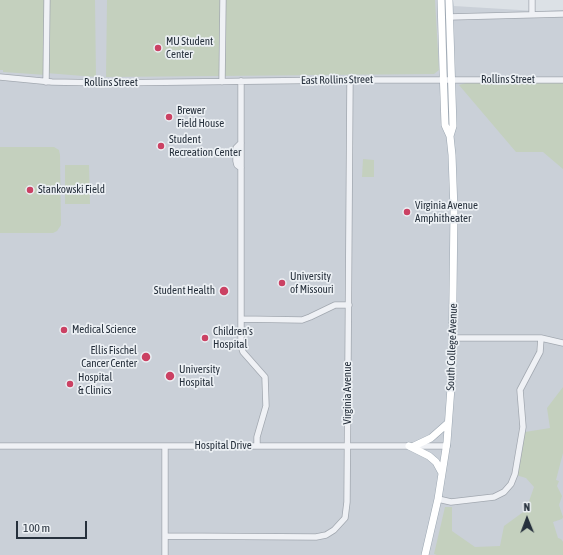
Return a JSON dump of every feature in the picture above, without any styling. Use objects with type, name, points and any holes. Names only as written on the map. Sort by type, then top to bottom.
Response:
[{"type":"main road","name":"South College Avenue","points":[[425,555],[438,499],[447,446],[452,374],[454,210],[450,136],[445,125],[442,0]]},
{"type":"main road","name":"South College Avenue","points":[[448,0],[453,126],[450,136]]},
{"type":"main road","points":[[412,446],[431,438],[448,423]]},
{"type":"main road","points":[[412,446],[436,462],[442,473]]},
{"type":"street","points":[[46,82],[47,0]]},
{"type":"street","points":[[222,82],[223,0]]},
{"type":"street","points":[[532,0],[532,14]]},
{"type":"street","points":[[449,16],[563,14]]},
{"type":"street","name":"Rollins Street","points":[[0,77],[46,82],[222,82]]},
{"type":"street","name":"Virginia Avenue","points":[[165,536],[316,537],[326,535],[334,530],[340,525],[346,514],[348,446],[350,80]]},
{"type":"street","name":"Rollins Street","points":[[452,80],[563,80]]},
{"type":"street","name":"East Rollins Street","points":[[222,82],[452,80]]},
{"type":"street","points":[[241,82],[241,349],[265,377],[266,406],[257,437],[257,446]]},
{"type":"street","points":[[241,319],[302,320],[335,305],[349,305]]},
{"type":"street","points":[[453,338],[541,338],[563,343]]},
{"type":"street","points":[[438,499],[451,502],[494,497],[504,492],[511,484],[515,474],[523,427],[520,390],[540,352],[541,338]]},
{"type":"street","name":"Hospital Drive","points":[[0,446],[447,446]]},
{"type":"street","points":[[164,446],[165,555]]},
{"type":"shaded area","name":"University of Missouri","points":[[0,0],[453,0],[454,6],[536,11],[563,10],[563,555],[0,555]]},
{"type":"green space","points":[[0,0],[95,0],[96,77],[46,73],[46,75],[3,72],[3,70],[0,70]]},
{"type":"green space","points":[[107,0],[435,0],[439,70],[434,74],[106,77]]},
{"type":"green space","points":[[466,83],[563,83],[563,169],[543,152],[516,152],[459,85]]},
{"type":"green space","name":"Stankowski Field","points":[[0,147],[54,147],[59,150],[61,225],[57,231],[53,233],[0,233]]},
{"type":"green space","points":[[363,159],[374,160],[374,177],[362,177]]},
{"type":"green space","points":[[65,165],[89,165],[90,204],[65,204]]},
{"type":"green space","points":[[563,387],[563,453],[556,480],[559,481],[557,486],[562,496],[559,505],[563,517],[562,519],[553,522],[558,538],[563,542],[563,555],[434,554],[445,507],[452,507],[452,531],[475,547],[500,546],[504,526],[526,510],[534,487],[526,478],[516,475],[525,432],[550,428],[547,408]]},
{"type":"place","name":"MU Student Center","points":[[158,48]]},
{"type":"place","name":"Brewer Field House","points":[[169,117]]},
{"type":"place","name":"Student Recreation Center","points":[[161,146]]},
{"type":"place","name":"Stankowski Field","points":[[30,190]]},
{"type":"place","name":"Virginia Avenue Amphitheater","points":[[407,212]]},
{"type":"place","name":"University of Missouri","points":[[282,283]]},
{"type":"place","name":"Student Health","points":[[224,291]]},
{"type":"place","name":"Medical Science","points":[[64,330]]},
{"type":"place","name":"Children's Hospital","points":[[205,338]]},
{"type":"place","name":"Ellis Fischel Cancer Center","points":[[146,357]]},
{"type":"place","name":"University Hospital","points":[[170,376]]},
{"type":"place","name":"Hospital & Clinics","points":[[70,384]]}]
